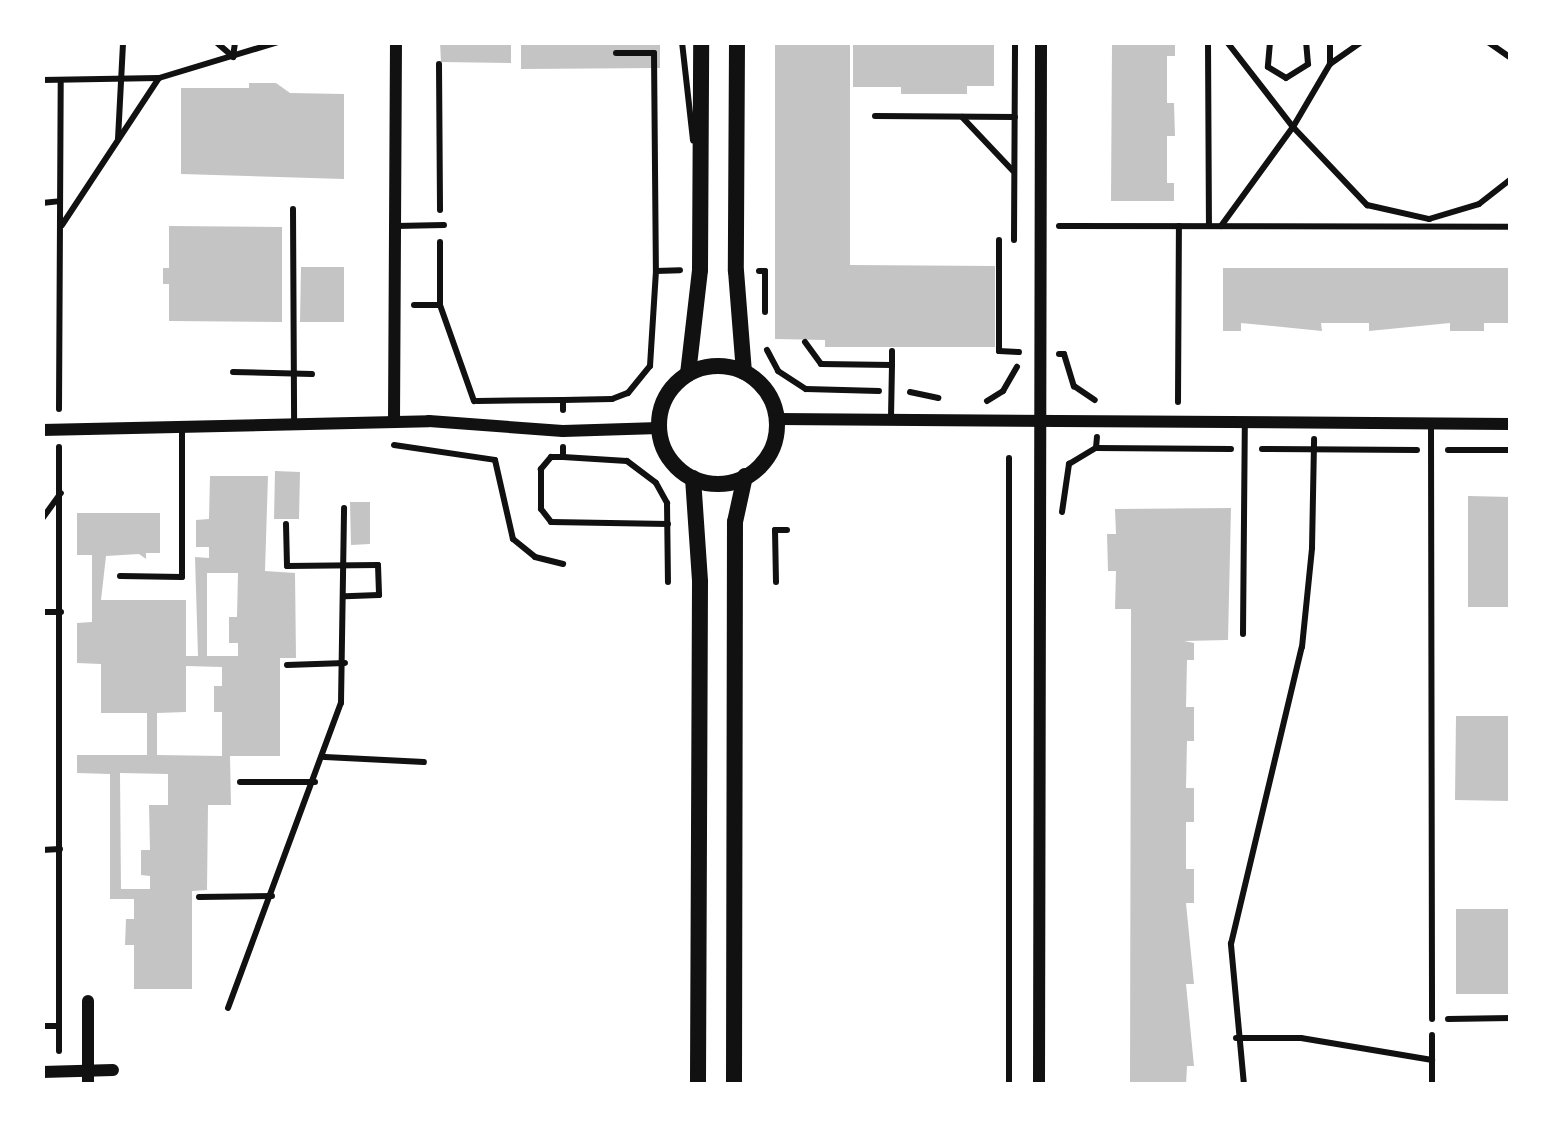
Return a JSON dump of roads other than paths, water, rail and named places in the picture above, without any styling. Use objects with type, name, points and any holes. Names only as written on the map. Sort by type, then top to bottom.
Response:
[{"type":"street","points":[[394,421],[396,42]]},
{"type":"street","points":[[688,374],[700,270],[701,42]]},
{"type":"street","points":[[736,42],[736,271],[744,372]]},
{"type":"street","points":[[1040,1085],[1041,42]]},
{"type":"street","points":[[716,366],[744,372],[766,392],[776,419],[769,453],[745,476],[720,484],[693,478],[669,458],[659,428],[669,392],[688,374],[716,366]]},
{"type":"street","points":[[776,419],[1511,424]]},
{"type":"street","points":[[42,430],[394,421],[563,430],[659,428]]},
{"type":"street","points":[[734,1085],[735,521],[745,476]]},
{"type":"street","points":[[693,478],[700,582],[698,1085]]},
{"type":"street","points":[[88,1000],[88,1078]]},
{"type":"street","points":[[42,1072],[88,1078],[112,1070]]},
{"type":"lane","points":[[682,42],[700,204]]},
{"type":"lane","points":[[293,209],[295,423]]},
{"type":"lane","points":[[396,226],[442,225]]},
{"type":"lane","points":[[805,342],[821,364],[892,365]]},
{"type":"lane","points":[[891,422],[892,351]]},
{"type":"lane","points":[[233,372],[312,374]]},
{"type":"lane","points":[[1243,634],[1245,424]]},
{"type":"lane","points":[[1431,424],[1432,1019]]},
{"type":"lane","points":[[121,576],[182,578],[182,429]]}]
